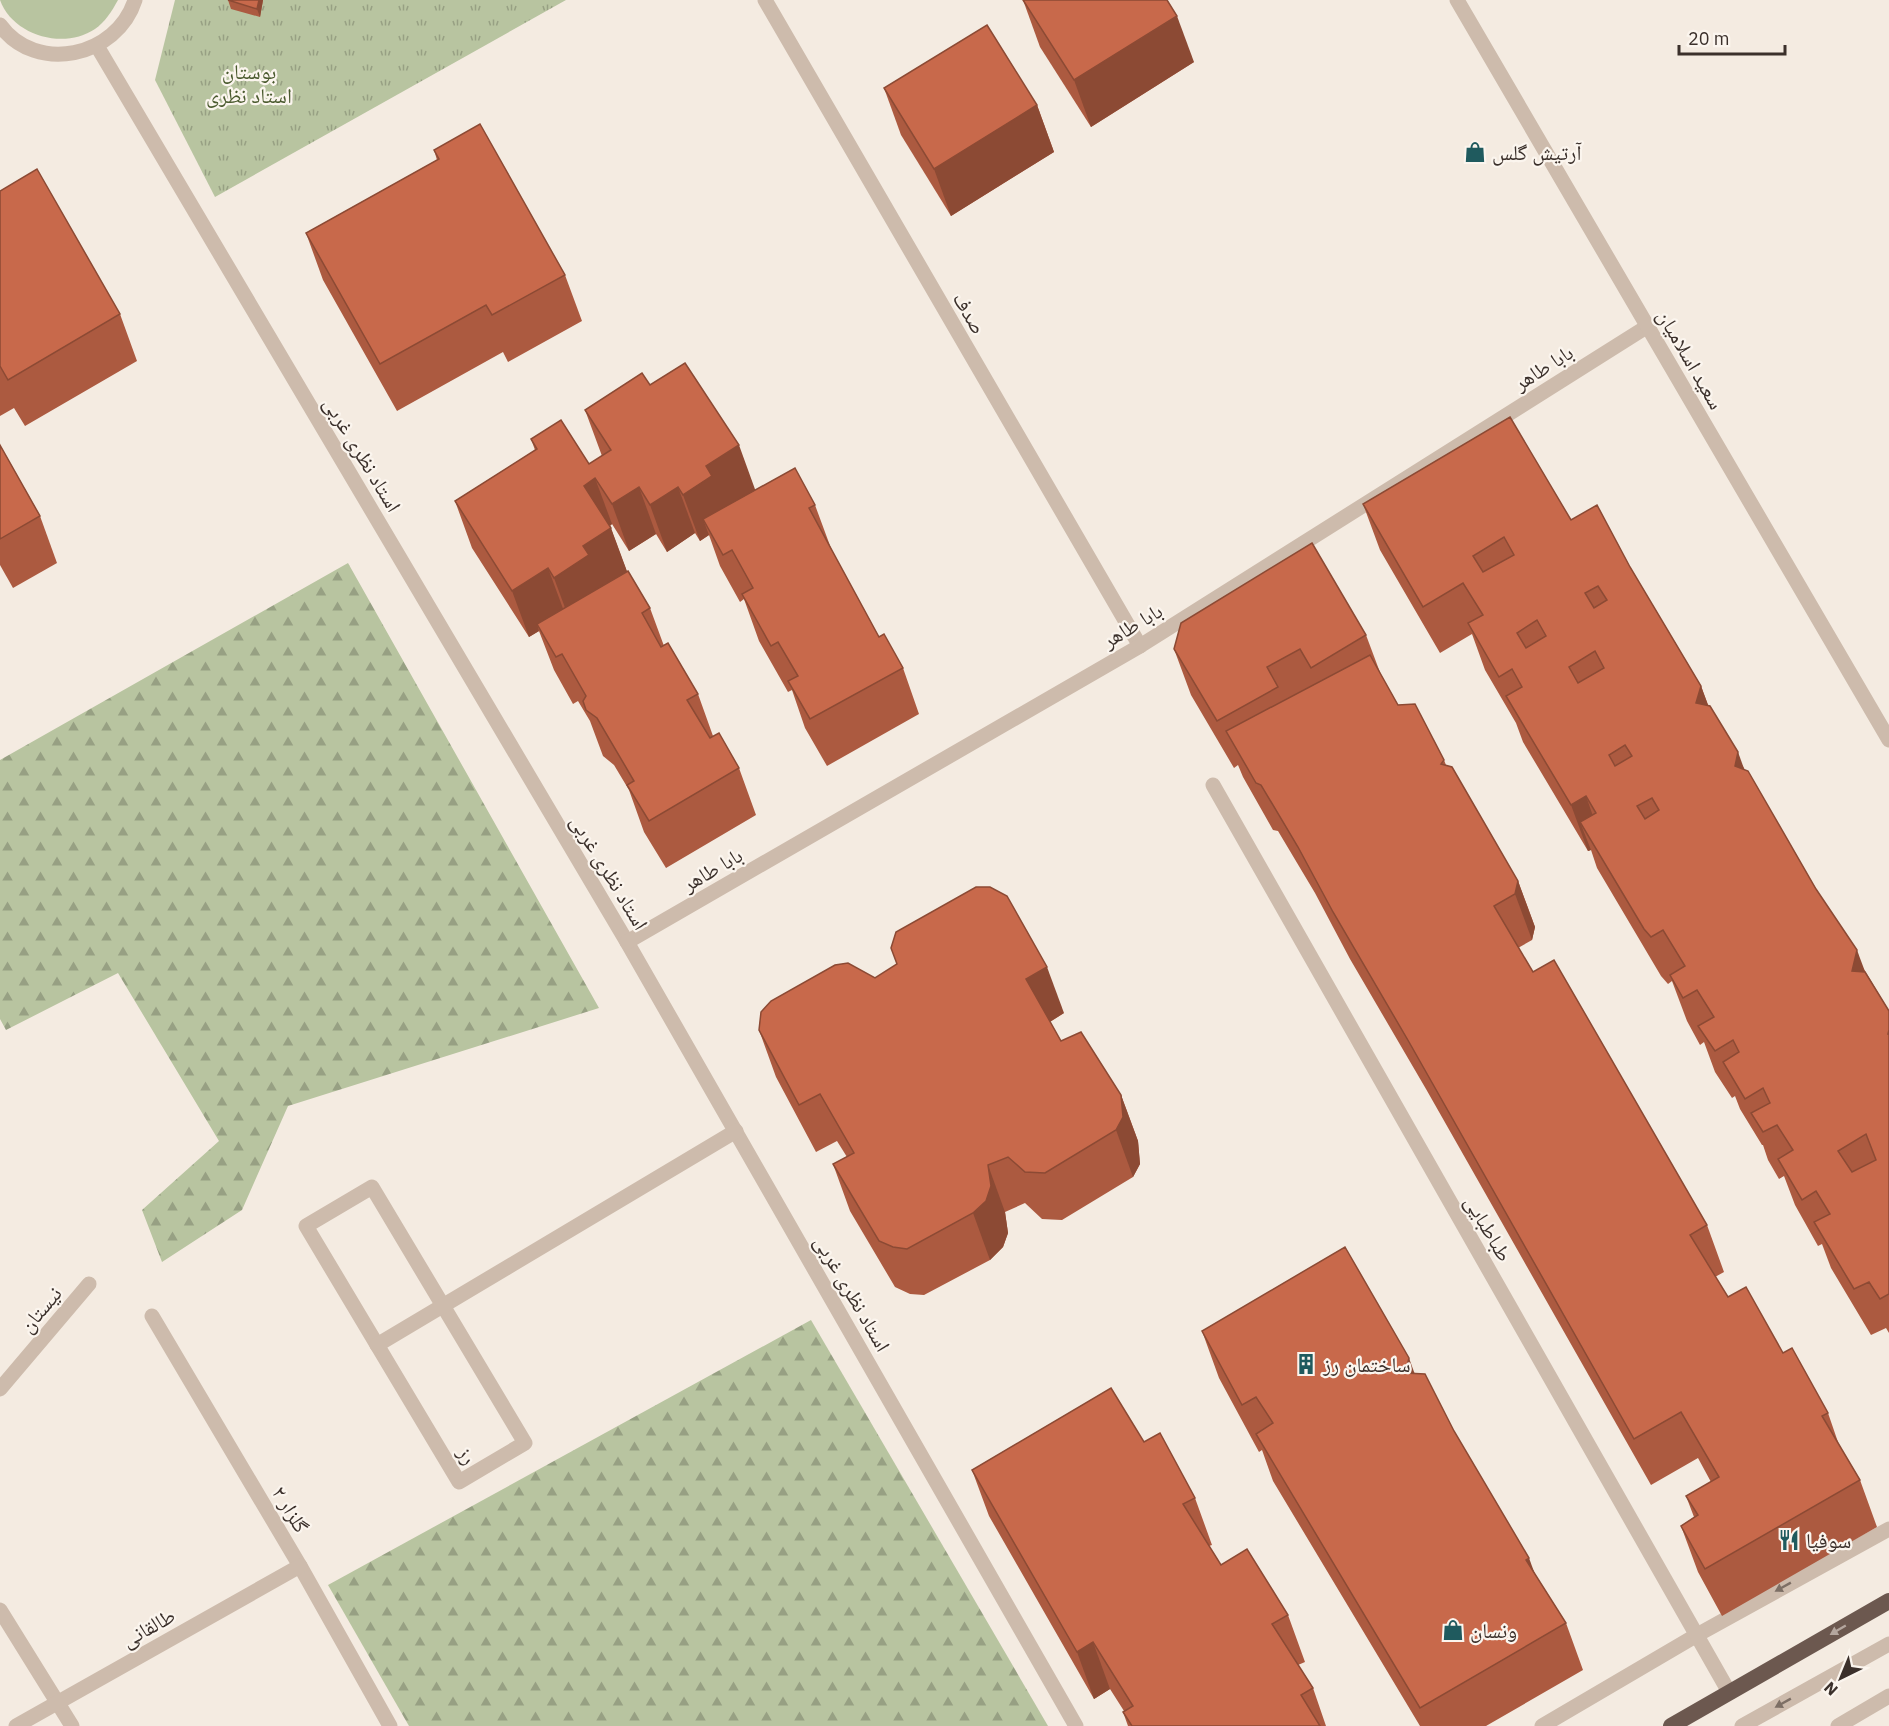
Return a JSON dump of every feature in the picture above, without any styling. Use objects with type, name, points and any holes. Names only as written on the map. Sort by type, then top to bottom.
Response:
[{"type":"highway","points":[[1671,1726],[1889,1601]]},
{"type":"street","points":[[2,30],[25,46],[48,54],[74,54],[97,46],[117,31],[132,10],[135,0]]},
{"type":"street","name":"صدف","points":[[765,0],[1140,646]]},
{"type":"street","name":"سعید اسلامیان","points":[[1457,0],[1889,740]]},
{"type":"street","name":"استاد نظری غربی","points":[[97,46],[627,942],[1076,1726]]},
{"type":"street","name":"بابا طاهر","points":[[627,942],[1140,646],[1648,326]]},
{"type":"street","name":"طباطبایی","points":[[1213,785],[1730,1692]]},
{"type":"street","points":[[377,1345],[736,1131]]},
{"type":"street","name":"رز","points":[[372,1187],[443,1305],[525,1443],[459,1482],[306,1226],[372,1187]]},
{"type":"street","name":"نیستان","points":[[0,1389],[89,1284]]},
{"type":"street","name":"گلزار ۲","points":[[152,1316],[300,1566],[390,1726]]},
{"type":"street","points":[[1542,1726],[1696,1635],[1889,1529]]},
{"type":"street","name":"طالقانی","points":[[16,1726],[300,1566]]},
{"type":"street","points":[[0,1610],[72,1726]]},
{"type":"street","points":[[1742,1726],[1889,1644]]},
{"type":"street","points":[[1838,1726],[1889,1696]]},
{"type":"green space","points":[[0,0],[118,0],[108,16],[95,29],[83,35],[55,39],[28,31],[16,23]]},
{"type":"green space","name":"بوستان استاد نظری","points":[[175,0],[566,0],[215,197],[155,80]]},
{"type":"green space","points":[[348,563],[599,1008],[288,1106],[242,1210],[162,1262],[142,1210],[219,1141],[118,973],[6,1030],[0,1019],[0,760]]},
{"type":"green space","points":[[811,1320],[1048,1726],[409,1726],[328,1585]]},
{"type":"building","points":[[228,0],[259,0],[257,9]]},
{"type":"building","points":[[1023,0],[1167,0],[1177,16],[1074,80]]},
{"type":"building","points":[[987,25],[1037,105],[934,169],[884,88]]},
{"type":"building","points":[[480,124],[565,275],[492,315],[486,305],[380,364],[306,233],[439,159],[434,150]]},
{"type":"building","points":[[37,169],[120,314],[8,380],[0,366],[0,191]]},
{"type":"building","points":[[685,363],[739,445],[706,466],[712,476],[683,495],[678,487],[650,505],[639,487],[612,504],[595,478],[584,486],[611,528],[583,546],[589,555],[554,578],[548,568],[512,591],[455,501],[537,449],[531,439],[561,420],[589,464],[611,450],[585,410],[642,373],[650,385]]},
{"type":"building","points":[[1510,417],[1571,520],[1597,505],[1630,567],[1701,686],[1696,703],[1710,706],[1738,752],[1735,766],[1748,771],[1816,889],[1857,950],[1852,971],[1865,972],[1889,1011],[1889,1294],[1880,1299],[1869,1282],[1854,1289],[1814,1222],[1830,1214],[1816,1191],[1802,1200],[1778,1159],[1793,1150],[1777,1125],[1763,1132],[1751,1113],[1770,1103],[1763,1088],[1745,1099],[1723,1062],[1739,1052],[1733,1040],[1715,1051],[1698,1026],[1714,1017],[1697,990],[1683,998],[1670,975],[1685,966],[1663,930],[1651,937],[1644,929],[1580,822],[1596,813],[1586,796],[1571,805],[1506,696],[1522,687],[1512,669],[1499,677],[1468,623],[1483,615],[1463,583],[1423,607],[1363,504]],"holes":[[[1504,537],[1514,555],[1483,572],[1473,556]],[[1598,586],[1607,600],[1594,608],[1585,593]],[[1537,620],[1546,636],[1526,648],[1517,633]],[[1595,651],[1604,668],[1578,683],[1569,667]],[[1625,745],[1632,756],[1615,766],[1609,755]],[[1652,798],[1659,810],[1645,819],[1637,806]],[[1866,1134],[1876,1160],[1852,1172],[1838,1151]]]},
{"type":"building","points":[[0,445],[40,516],[0,539]]},
{"type":"building","points":[[795,468],[815,505],[809,508],[879,637],[884,634],[903,668],[810,719],[788,681],[798,676],[778,642],[771,646],[742,594],[753,588],[732,550],[723,555],[703,519]]},
{"type":"building","points":[[1312,543],[1366,635],[1311,668],[1300,649],[1267,667],[1278,687],[1217,721],[1174,649],[1181,623]]},
{"type":"building","points":[[628,571],[650,608],[642,613],[661,647],[668,643],[698,694],[687,700],[710,738],[719,733],[739,768],[649,821],[627,785],[634,781],[597,718],[586,710],[583,701],[586,696],[562,654],[556,657],[537,624]]},
{"type":"building","points":[[1370,655],[1398,705],[1415,704],[1444,760],[1441,764],[1452,767],[1518,881],[1515,894],[1494,906],[1533,972],[1554,960],[1707,1225],[1690,1235],[1728,1297],[1746,1287],[1783,1353],[1792,1348],[1828,1413],[1822,1416],[1860,1480],[1705,1569],[1681,1526],[1698,1515],[1686,1496],[1719,1477],[1681,1412],[1634,1439],[1298,847],[1261,785],[1256,783],[1226,731]]},
{"type":"building","points":[[976,887],[990,887],[1007,896],[1047,967],[1026,979],[1061,1041],[1081,1032],[1121,1095],[1123,1117],[1116,1130],[1045,1173],[1025,1172],[1008,1157],[988,1165],[991,1186],[986,1201],[973,1213],[907,1249],[893,1247],[879,1241],[833,1164],[854,1153],[820,1094],[799,1105],[759,1030],[761,1012],[771,1001],[835,965],[848,963],[875,978],[897,964],[891,948],[896,932]]},
{"type":"building","points":[[1345,1247],[1409,1358],[1405,1373],[1425,1374],[1454,1431],[1529,1558],[1526,1560],[1566,1623],[1420,1708],[1256,1434],[1273,1423],[1256,1397],[1242,1405],[1202,1331]]},
{"type":"building","points":[[1111,1388],[1144,1442],[1160,1433],[1195,1498],[1183,1504],[1221,1565],[1247,1549],[1288,1615],[1272,1624],[1313,1688],[1301,1695],[1320,1726],[1132,1726],[1123,1712],[1133,1706],[1093,1642],[1077,1652],[972,1470]]},
{"type":"place","name":"آرتیش گلس","points":[[1475,152]]},
{"type":"place","name":"ساختمان رز","points":[[1306,1364]]},
{"type":"place","name":"سوفیا","points":[[1789,1540]]},
{"type":"place","name":"ونسان","points":[[1453,1630]]}]
